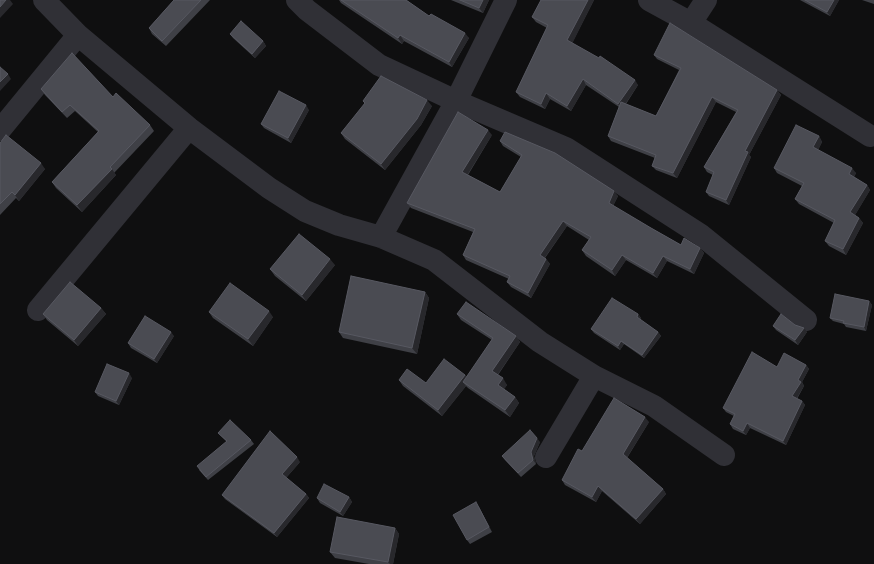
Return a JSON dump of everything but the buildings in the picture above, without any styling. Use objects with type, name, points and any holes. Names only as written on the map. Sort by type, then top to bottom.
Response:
[{"type":"street","points":[[44,0],[78,35],[189,128],[269,188],[305,211],[339,225],[381,236],[434,260],[540,342],[594,376],[654,406],[724,455]]},
{"type":"street","points":[[297,0],[307,10],[379,65],[456,101],[566,148],[701,235],[806,320]]},
{"type":"street","points":[[381,236],[456,101],[506,0]]},
{"type":"street","points":[[649,0],[691,23],[870,136]]},
{"type":"street","points":[[691,23],[706,0]]},
{"type":"street","points":[[0,130],[78,35]]},
{"type":"street","points":[[38,310],[189,128]]},
{"type":"street","points":[[546,457],[594,376]]}]
